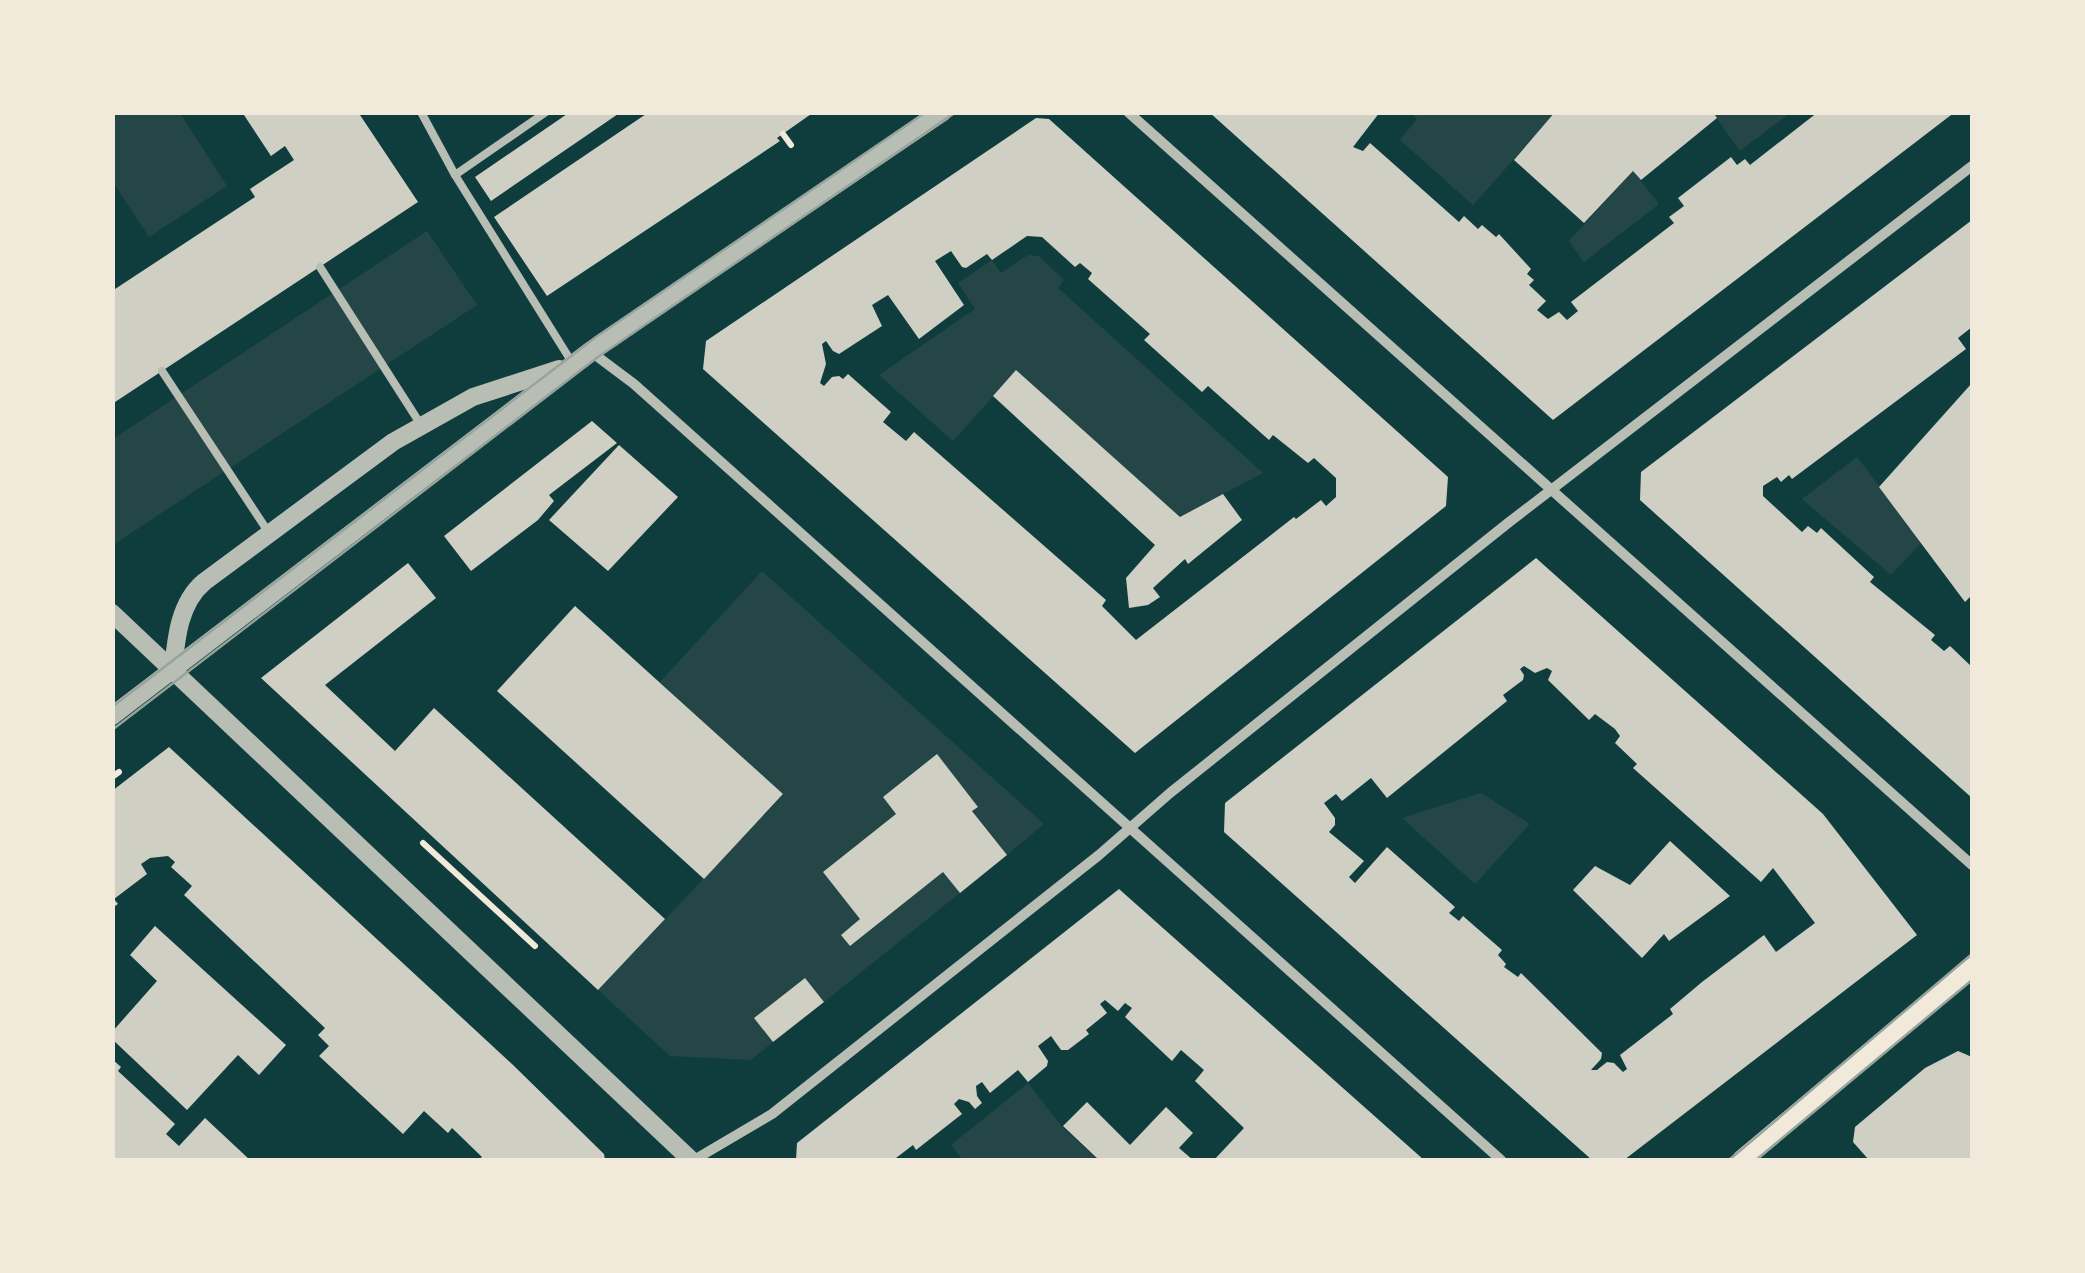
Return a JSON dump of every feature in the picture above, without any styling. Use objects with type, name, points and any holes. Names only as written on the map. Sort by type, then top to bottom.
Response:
[{"type":"main road","points":[[1742,1160],[1972,967]]},
{"type":"street","points":[[112,716],[573,364],[943,112]]},
{"type":"street","points":[[1128,112],[1972,865]]},
{"type":"street","points":[[112,613],[693,1160],[772,1114],[1554,489],[1972,166]]},
{"type":"street","points":[[590,352],[634,384],[1501,1160]]},
{"type":"street","points":[[173,670],[188,599],[204,582],[354,468],[420,425],[474,397],[573,364]]},
{"type":"lane","points":[[421,112],[455,175],[573,364]]},
{"type":"lane","points":[[455,175],[546,112]]},
{"type":"lane","points":[[320,267],[420,425]]},
{"type":"lane","points":[[162,371],[269,533]]},
{"type":"path","points":[[782,134],[791,146]]},
{"type":"path","points":[[423,843],[536,946]]},
{"type":"shaded area","points":[[113,113],[180,113],[227,186],[149,237],[113,182]]},
{"type":"shaded area","points":[[1411,113],[1555,113],[1473,205],[1400,140],[1417,119]]},
{"type":"shaded area","points":[[1713,113],[1790,113],[1740,151]]},
{"type":"shaded area","points":[[1633,171],[1659,204],[1584,262],[1569,241]]},
{"type":"shaded area","points":[[427,231],[477,305],[116,543],[113,540],[113,439]]},
{"type":"shaded area","points":[[1028,255],[1039,256],[1064,280],[1058,288],[1263,473],[1180,517],[1016,371],[953,441],[879,375],[975,309],[958,283],[992,260],[1001,273]]},
{"type":"shaded area","points":[[1857,457],[1922,542],[1891,575],[1802,499]]},
{"type":"shaded area","points":[[762,571],[1044,824],[1007,855],[973,811],[978,807],[937,755],[896,814],[861,919],[841,934],[850,946],[943,872],[960,893],[824,1002],[805,978],[755,1018],[773,1042],[751,1060],[670,1056],[598,990],[783,795],[660,682]]},
{"type":"shaded area","points":[[1481,793],[1530,824],[1475,884],[1402,818]]},
{"type":"shaded area","points":[[1028,1083],[1063,1128],[1098,1160],[960,1160],[951,1145]]},
{"type":"building","points":[[242,112],[358,112],[418,202],[112,404],[112,291],[255,197],[250,189],[294,160],[285,146],[271,156]]},
{"type":"building","points":[[570,112],[621,112],[491,201],[475,177]]},
{"type":"building","points":[[649,112],[814,112],[777,138],[780,141],[547,296],[494,217]]},
{"type":"building","points":[[1209,112],[1380,112],[1353,147],[1363,151],[1370,143],[1459,222],[1464,216],[1478,229],[1482,225],[1496,237],[1499,234],[1531,269],[1527,274],[1534,280],[1529,285],[1546,301],[1537,310],[1548,319],[1559,312],[1567,320],[1578,311],[1571,302],[1674,223],[1669,217],[1684,206],[1678,198],[1731,157],[1737,165],[1745,159],[1750,165],[1818,112],[1955,112],[1553,420]]},
{"type":"building","points":[[1555,112],[1713,112],[1717,118],[1641,180],[1633,171],[1584,223],[1514,160]]},
{"type":"building","points":[[1036,118],[1049,119],[1448,477],[1446,506],[1135,753],[703,369],[706,341]],"holes":[[[1027,236],[1042,237],[1075,267],[1080,263],[1092,273],[1088,279],[1150,334],[1144,340],[1202,392],[1208,386],[1269,440],[1273,435],[1308,463],[1314,458],[1336,478],[1336,497],[1326,506],[1321,500],[1294,517],[1136,640],[1102,606],[1106,600],[914,432],[906,441],[883,422],[891,412],[848,374],[843,379],[832,377],[824,386],[820,383],[826,364],[822,344],[826,341],[839,354],[882,326],[872,305],[888,295],[919,339],[964,305],[935,261],[951,251],[966,268],[987,254],[992,260]]]},
{"type":"building","points":[[1972,220],[1972,327],[1958,338],[1966,349],[1792,479],[1789,475],[1781,482],[1777,477],[1763,486],[1763,496],[1802,532],[1808,526],[1817,533],[1821,528],[1874,577],[1870,582],[1935,635],[1931,640],[1944,651],[1950,646],[1972,667],[1972,798],[1640,500],[1641,472]]},
{"type":"building","points":[[1016,370],[1180,517],[1223,494],[1242,520],[1188,564],[1185,559],[1153,588],[1160,597],[1148,605],[1129,608],[1126,578],[1155,545],[993,396]]},
{"type":"building","points":[[1972,383],[1972,595],[1965,602],[1879,487]]},
{"type":"building","points":[[592,421],[617,443],[549,495],[554,501],[538,520],[471,571],[444,536]]},
{"type":"building","points":[[619,445],[678,497],[608,571],[549,520]]},
{"type":"building","points":[[1536,558],[1823,814],[1917,935],[1624,1160],[1592,1160],[1224,832],[1225,803]],"holes":[[[1524,666],[1535,673],[1547,668],[1552,671],[1548,680],[1589,720],[1595,714],[1615,729],[1620,736],[1615,743],[1637,764],[1633,768],[1761,882],[1773,868],[1815,923],[1776,952],[1764,935],[1702,982],[1670,1009],[1673,1014],[1620,1055],[1627,1069],[1623,1072],[1607,1062],[1591,1070],[1602,1053],[1521,973],[1518,977],[1504,967],[1506,964],[1498,955],[1502,950],[1463,916],[1459,921],[1449,913],[1455,907],[1387,847],[1355,883],[1349,877],[1364,861],[1329,832],[1335,818],[1324,803],[1336,794],[1342,801],[1371,778],[1387,798],[1507,701],[1503,695],[1523,680],[1520,669]]]},
{"type":"building","points":[[408,563],[436,598],[325,685],[395,751],[434,708],[665,919],[598,990],[261,678]]},
{"type":"building","points":[[575,606],[783,794],[704,879],[497,691]]},
{"type":"building","points":[[169,747],[512,1064],[604,1154],[605,1160],[478,1160],[482,1157],[452,1128],[448,1133],[424,1111],[403,1134],[319,1056],[329,1046],[318,1035],[325,1028],[184,895],[192,886],[171,867],[175,862],[168,856],[150,858],[141,864],[147,874],[114,899],[118,904],[112,908],[112,791]]},
{"type":"building","points":[[937,754],[978,807],[972,811],[1007,855],[960,893],[943,872],[850,946],[841,935],[860,919],[823,872],[896,814],[883,797]]},
{"type":"building","points":[[1670,841],[1730,896],[1669,941],[1664,934],[1642,958],[1573,890],[1595,866],[1630,885]]},
{"type":"building","points":[[1119,889],[1424,1160],[1214,1160],[1244,1128],[1195,1081],[1204,1070],[1181,1050],[1172,1061],[1125,1017],[1132,1008],[1125,1003],[1118,1011],[1105,1000],[1100,1004],[1107,1013],[1068,1050],[1061,1050],[1051,1036],[1038,1046],[1047,1066],[1028,1082],[1018,1070],[990,1093],[982,1082],[976,1086],[982,1103],[975,1109],[959,1099],[954,1104],[962,1114],[916,1150],[913,1145],[897,1160],[796,1160],[797,1143]]},
{"type":"building","points":[[155,926],[286,1045],[259,1075],[238,1055],[187,1110],[112,1039],[112,1032],[157,981],[130,955]]},
{"type":"building","points":[[805,978],[824,1002],[773,1042],[754,1018]]},
{"type":"building","points":[[1958,1051],[1972,1057],[1972,1160],[1869,1160],[1853,1142],[1855,1127],[1925,1068]]},
{"type":"building","points":[[112,1059],[121,1067],[118,1071],[175,1124],[166,1134],[179,1146],[205,1118],[250,1160],[112,1160]]},
{"type":"building","points":[[1087,1102],[1130,1145],[1166,1107],[1193,1133],[1179,1148],[1193,1160],[1099,1160],[1063,1126]]},
{"type":"tram line","points":[[112,707],[596,337],[926,112]]},
{"type":"tram line","points":[[112,730],[598,357],[956,112]]},
{"type":"tram line","points":[[1729,1160],[1972,954]]},
{"type":"tram line","points":[[1756,1160],[1972,980]]}]
